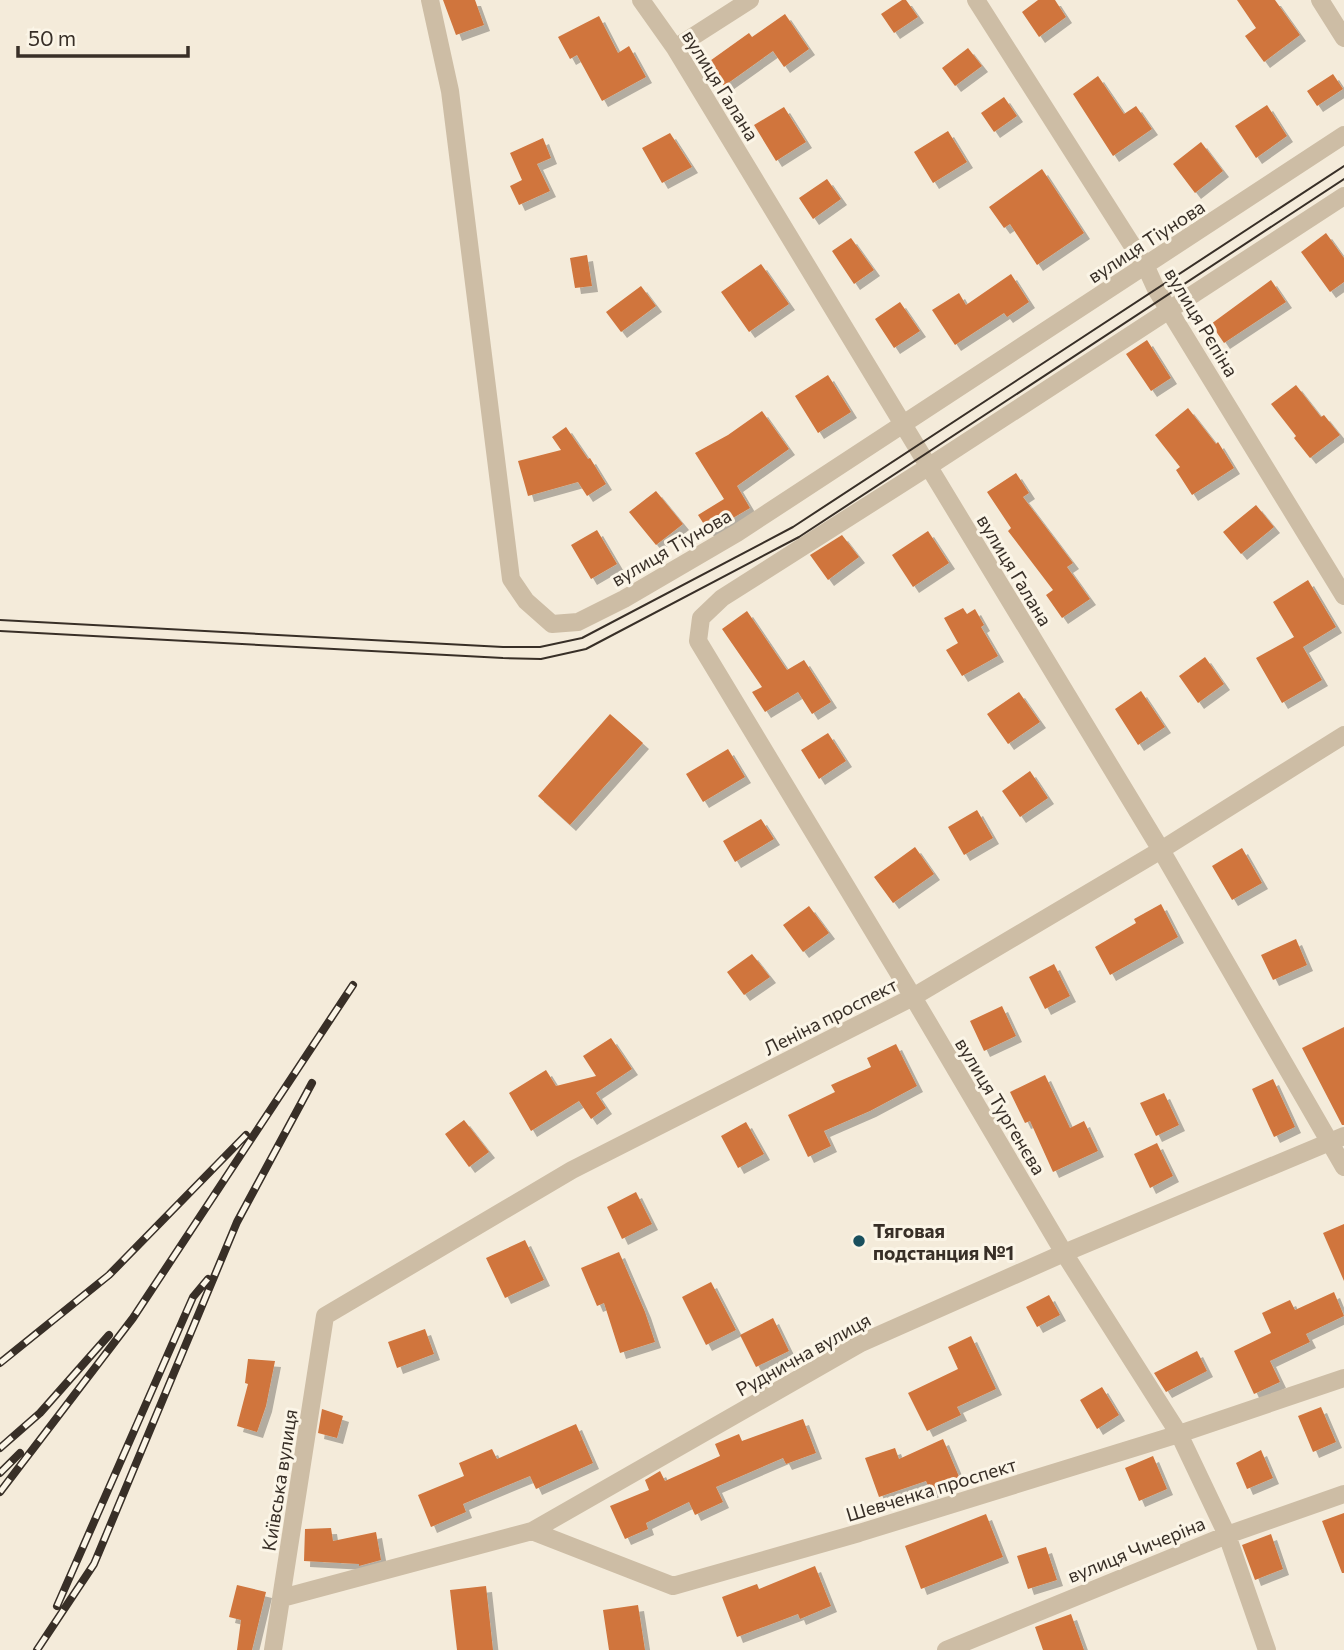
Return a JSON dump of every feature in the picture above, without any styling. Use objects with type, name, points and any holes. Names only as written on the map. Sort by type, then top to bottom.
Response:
[{"type":"street","name":"вулиця Тіунова","points":[[430,0],[450,91],[511,579],[526,601],[552,624],[578,622],[624,599],[737,533],[1344,135]]},
{"type":"street","name":"вулиця Галана","points":[[641,0],[675,48],[1337,1138],[1344,1167]]},
{"type":"street","points":[[675,48],[750,0]]},
{"type":"street","name":"вулиця Рєпіна","points":[[976,0],[1146,267],[1344,596]]},
{"type":"street","points":[[1320,0],[1344,38]]},
{"type":"street","points":[[928,467],[1344,196]]},
{"type":"street","name":"вулиця Тургенєва","points":[[928,467],[722,598],[701,618],[698,641],[1064,1253],[1179,1434],[1227,1535],[1267,1650]]},
{"type":"street","name":"Леніна проспект","points":[[325,1316],[572,1170],[913,997],[1161,850],[1344,735]]},
{"type":"street","name":"Руднична вулиця","points":[[282,1598],[532,1531],[861,1343],[1064,1253],[1337,1138]]},
{"type":"street","name":"Київська вулиця","points":[[274,1650],[325,1316]]},
{"type":"street","name":"Шевченка проспект","points":[[532,1531],[673,1586],[859,1534],[1179,1434],[1344,1378]]},
{"type":"street","name":"вулиця Чичеріна","points":[[946,1650],[1227,1535],[1344,1494]]},
{"type":"building","points":[[443,0],[475,0],[484,25],[456,35]]},
{"type":"building","points":[[906,0],[918,17],[894,33],[881,14]]},
{"type":"building","points":[[1038,0],[1055,0],[1066,17],[1039,37],[1022,12]]},
{"type":"building","points":[[1237,0],[1275,0],[1300,35],[1264,62],[1245,36],[1256,28]]},
{"type":"building","points":[[785,14],[809,49],[784,67],[773,51],[724,86],[707,63],[749,33],[752,37]]},
{"type":"building","points":[[599,16],[618,53],[629,46],[646,77],[602,101],[577,55],[570,59],[558,37]]},
{"type":"building","points":[[968,48],[982,66],[955,86],[942,68]]},
{"type":"building","points":[[1333,74],[1343,89],[1317,106],[1307,91]]},
{"type":"building","points":[[1098,76],[1124,114],[1136,106],[1152,129],[1113,156],[1073,94]]},
{"type":"building","points":[[1004,97],[1017,116],[994,132],[981,113]]},
{"type":"building","points":[[1267,105],[1287,136],[1256,158],[1235,126]]},
{"type":"building","points":[[784,107],[806,142],[776,161],[754,125]]},
{"type":"building","points":[[948,131],[967,162],[933,183],[914,152]]},
{"type":"building","points":[[670,133],[692,167],[662,183],[642,148]]},
{"type":"building","points":[[543,138],[551,158],[537,164],[550,191],[519,205],[510,186],[522,180],[510,153]]},
{"type":"building","points":[[1201,142],[1223,171],[1195,193],[1173,164]]},
{"type":"building","points":[[1042,169],[1084,233],[1037,265],[1010,224],[1004,228],[989,207]]},
{"type":"building","points":[[827,179],[841,199],[813,219],[799,198]]},
{"type":"building","points":[[1326,233],[1344,258],[1344,282],[1330,292],[1301,252]]},
{"type":"building","points":[[851,238],[874,270],[854,284],[832,251]]},
{"type":"building","points":[[587,255],[592,286],[575,288],[570,258]]},
{"type":"building","points":[[761,264],[789,304],[749,332],[721,292]]},
{"type":"building","points":[[1011,274],[1029,302],[1007,317],[1004,313],[955,345],[932,310],[959,293],[966,305]]},
{"type":"building","points":[[1271,280],[1286,302],[1224,343],[1211,324]]},
{"type":"building","points":[[641,286],[656,306],[621,332],[606,312]]},
{"type":"building","points":[[900,302],[920,331],[894,348],[875,319]]},
{"type":"building","points":[[1147,340],[1171,378],[1151,391],[1126,354]]},
{"type":"building","points":[[828,375],[851,412],[818,433],[795,396]]},
{"type":"building","points":[[1296,385],[1321,417],[1324,415],[1340,435],[1310,458],[1271,404]]},
{"type":"building","points":[[1188,408],[1216,444],[1218,442],[1234,468],[1192,495],[1176,470],[1180,467],[1155,435]]},
{"type":"building","points":[[762,411],[789,449],[737,486],[750,508],[709,532],[698,515],[724,499],[695,453],[728,435]]},
{"type":"building","points":[[566,427],[606,484],[587,496],[578,482],[528,496],[518,461],[561,450],[552,437]]},
{"type":"building","points":[[1016,473],[1029,493],[1023,497],[1073,563],[1067,567],[1090,599],[1062,618],[1046,595],[1053,590],[1008,531],[1011,528],[987,492]]},
{"type":"building","points":[[656,491],[683,524],[656,545],[629,512]]},
{"type":"building","points":[[1256,505],[1274,527],[1241,554],[1223,532]]},
{"type":"building","points":[[597,530],[617,564],[591,579],[571,545]]},
{"type":"building","points":[[928,531],[949,563],[913,587],[892,555]]},
{"type":"building","points":[[842,535],[859,557],[828,580],[810,555]]},
{"type":"building","points":[[1308,580],[1336,627],[1303,647],[1322,680],[1282,703],[1256,658],[1294,637],[1273,602]]},
{"type":"building","points":[[963,608],[967,614],[975,609],[984,625],[981,627],[998,656],[962,676],[946,650],[958,643],[944,618]]},
{"type":"building","points":[[747,611],[787,670],[804,660],[831,702],[812,714],[798,692],[765,712],[752,692],[762,687],[722,629]]},
{"type":"building","points":[[1205,657],[1224,684],[1198,703],[1179,676]]},
{"type":"building","points":[[1141,691],[1165,727],[1138,745],[1115,709]]},
{"type":"building","points":[[1019,692],[1040,722],[1008,744],[987,714]]},
{"type":"building","points":[[610,714],[643,743],[570,825],[538,796]]},
{"type":"building","points":[[828,733],[846,761],[819,779],[801,750]]},
{"type":"building","points":[[728,749],[745,777],[703,802],[686,774]]},
{"type":"building","points":[[1030,771],[1048,798],[1020,817],[1002,791]]},
{"type":"building","points":[[977,810],[993,838],[964,855],[948,827]]},
{"type":"building","points":[[761,819],[774,839],[735,862],[723,841]]},
{"type":"building","points":[[915,847],[934,874],[893,903],[874,877]]},
{"type":"building","points":[[1242,848],[1262,883],[1232,900],[1212,866]]},
{"type":"building","points":[[1161,904],[1178,937],[1110,975],[1095,947],[1136,923],[1134,919]]},
{"type":"building","points":[[809,906],[829,933],[803,952],[783,925]]},
{"type":"building","points":[[1296,939],[1307,965],[1273,980],[1261,955]]},
{"type":"building","points":[[752,954],[770,977],[744,995],[727,972]]},
{"type":"building","points":[[1054,964],[1070,996],[1045,1009],[1029,977]]},
{"type":"building","points":[[1002,1006],[1016,1036],[984,1051],[970,1021]]},
{"type":"building","points":[[1344,1027],[1344,1125],[1342,1125],[1302,1048]]},
{"type":"building","points":[[611,1038],[632,1069],[596,1093],[606,1108],[591,1119],[579,1101],[531,1131],[509,1093],[546,1070],[556,1086],[596,1076],[583,1056]]},
{"type":"building","points":[[896,1044],[917,1086],[824,1131],[831,1146],[808,1157],[788,1115],[835,1092],[831,1085],[871,1067],[867,1058]]},
{"type":"building","points":[[1045,1075],[1070,1128],[1084,1121],[1098,1151],[1053,1172],[1030,1121],[1025,1123],[1010,1092]]},
{"type":"building","points":[[1273,1079],[1295,1127],[1274,1137],[1252,1089]]},
{"type":"building","points":[[1164,1093],[1179,1125],[1156,1136],[1140,1103]]},
{"type":"building","points":[[464,1120],[489,1152],[469,1167],[445,1134]]},
{"type":"building","points":[[746,1122],[764,1154],[738,1168],[721,1136]]},
{"type":"building","points":[[1157,1143],[1173,1176],[1150,1188],[1134,1154]]},
{"type":"building","points":[[636,1192],[652,1224],[622,1239],[607,1207]]},
{"type":"building","points":[[1344,1224],[1344,1281],[1323,1233]]},
{"type":"building","points":[[525,1240],[544,1280],[505,1298],[486,1258]]},
{"type":"building","points":[[619,1252],[655,1342],[620,1353],[604,1303],[597,1306],[581,1268]]},
{"type":"building","points":[[711,1282],[736,1330],[706,1345],[682,1297]]},
{"type":"building","points":[[1334,1292],[1344,1316],[1306,1334],[1310,1342],[1270,1361],[1280,1382],[1254,1394],[1234,1351],[1271,1333],[1262,1313],[1290,1300],[1295,1310]]},
{"type":"building","points":[[1049,1295],[1060,1315],[1037,1327],[1026,1307]]},
{"type":"building","points":[[773,1318],[789,1351],[756,1367],[740,1335]]},
{"type":"building","points":[[425,1329],[434,1354],[397,1368],[388,1342]]},
{"type":"building","points":[[971,1336],[996,1389],[957,1407],[961,1415],[927,1431],[908,1393],[958,1369],[948,1347]]},
{"type":"building","points":[[1197,1351],[1207,1371],[1166,1392],[1154,1373]]},
{"type":"building","points":[[248,1359],[275,1361],[266,1406],[257,1432],[237,1426],[248,1384],[245,1383]]},
{"type":"building","points":[[1102,1387],[1119,1415],[1097,1429],[1080,1400]]},
{"type":"building","points":[[1321,1407],[1336,1442],[1313,1452],[1298,1416]]},
{"type":"building","points":[[322,1409],[343,1416],[337,1438],[318,1433]]},
{"type":"building","points":[[803,1419],[816,1453],[786,1464],[783,1458],[716,1487],[723,1502],[695,1515],[689,1502],[646,1523],[648,1529],[625,1539],[610,1506],[649,1490],[645,1480],[660,1471],[665,1481],[720,1456],[715,1444],[739,1434],[742,1441]]},
{"type":"building","points":[[576,1424],[593,1463],[536,1489],[530,1476],[463,1504],[466,1512],[431,1527],[418,1495],[464,1476],[459,1463],[492,1449],[497,1459]]},
{"type":"building","points":[[943,1439],[960,1479],[931,1492],[926,1481],[879,1497],[865,1458],[895,1448],[899,1459]]},
{"type":"building","points":[[1261,1450],[1273,1478],[1247,1489],[1236,1463]]},
{"type":"building","points":[[1153,1456],[1167,1489],[1139,1501],[1125,1468]]},
{"type":"building","points":[[1344,1513],[1344,1573],[1342,1573],[1322,1521]]},
{"type":"building","points":[[986,1514],[1003,1557],[921,1589],[905,1546]]},
{"type":"building","points":[[331,1528],[333,1541],[376,1532],[381,1560],[359,1566],[304,1561],[305,1529]]},
{"type":"building","points":[[1271,1534],[1283,1569],[1255,1580],[1242,1545]]},
{"type":"building","points":[[1046,1547],[1057,1580],[1028,1589],[1017,1556]]},
{"type":"building","points":[[815,1566],[831,1606],[800,1619],[798,1614],[737,1637],[722,1597],[757,1584],[759,1589]]},
{"type":"building","points":[[237,1585],[266,1592],[252,1650],[237,1650],[241,1620],[229,1617]]},
{"type":"building","points":[[486,1586],[493,1650],[457,1650],[450,1590]]},
{"type":"building","points":[[638,1605],[645,1650],[609,1650],[603,1610]]},
{"type":"building","points":[[1071,1614],[1084,1650],[1043,1650],[1035,1627]]},
{"type":"tram line","points":[[0,620],[503,647],[540,647],[582,638],[793,527],[1344,166]]},
{"type":"tram line","points":[[0,631],[503,658],[541,659],[586,649],[799,537],[1344,179]]},
{"type":"railway","points":[[0,1492],[133,1318],[353,985]]},
{"type":"railway","points":[[37,1650],[94,1564],[237,1222],[312,1083]]},
{"type":"railway","points":[[0,1363],[109,1275],[246,1135]]},
{"type":"railway","points":[[57,1606],[193,1297],[208,1279]]},
{"type":"railway","points":[[0,1448],[40,1413],[109,1335]]},
{"type":"railway","points":[[0,1473],[20,1453]]},
{"type":"place","name":"Тяговая подстанция №1","points":[[859,1241]]}]
